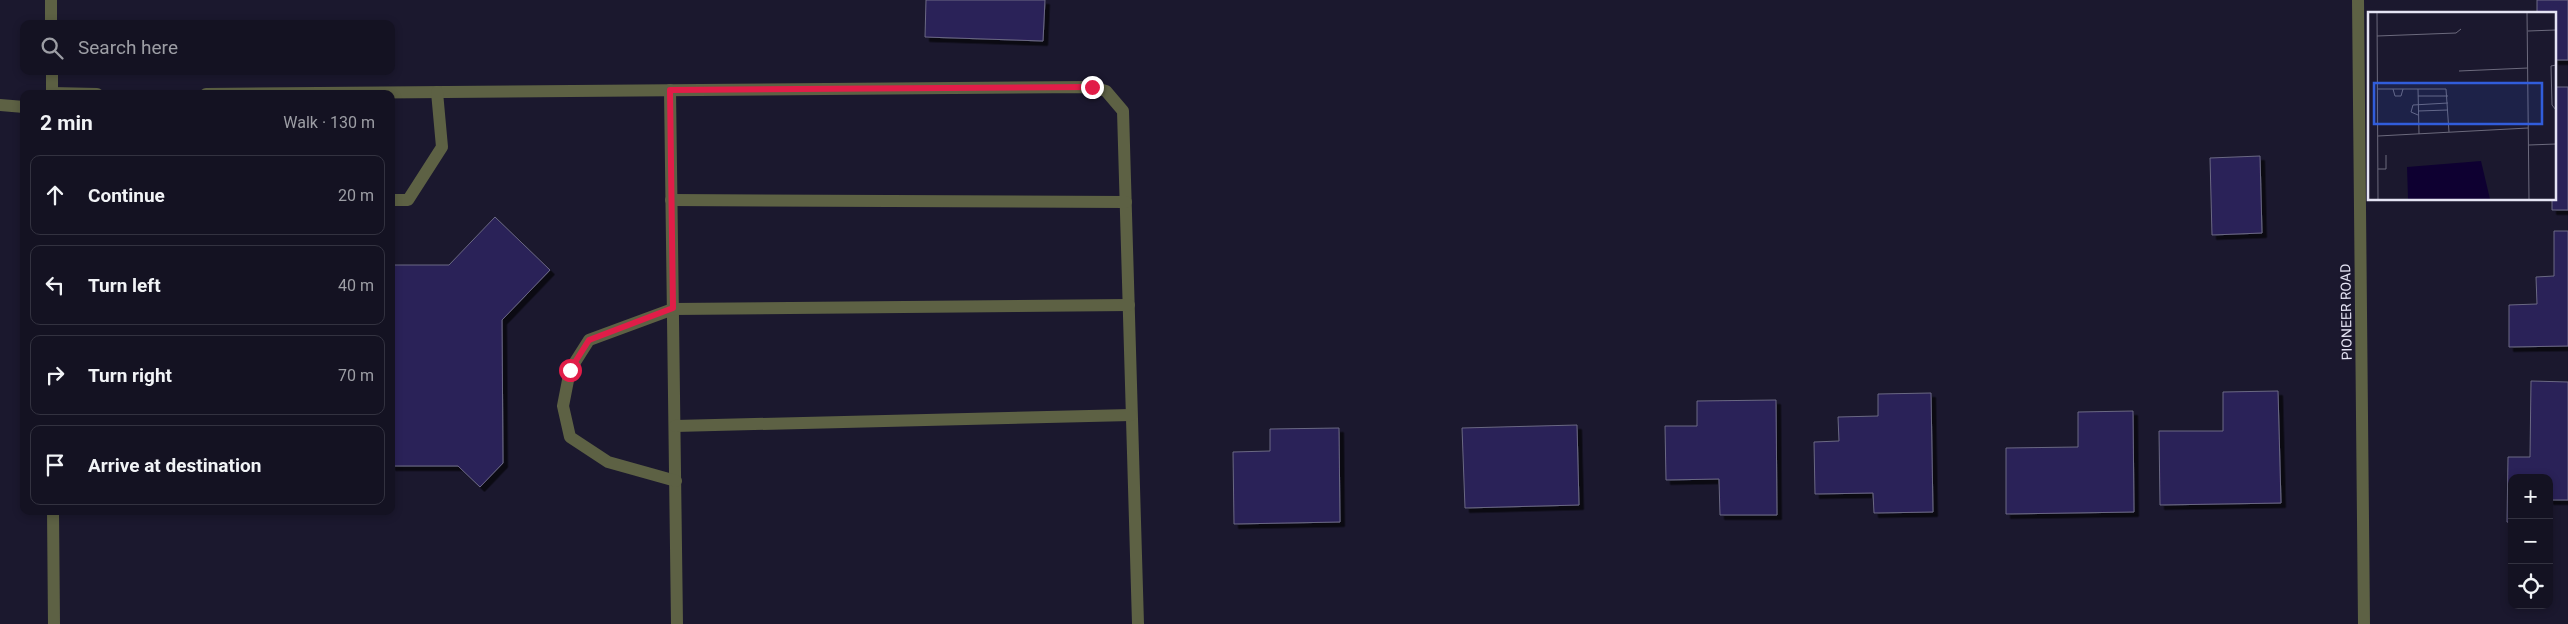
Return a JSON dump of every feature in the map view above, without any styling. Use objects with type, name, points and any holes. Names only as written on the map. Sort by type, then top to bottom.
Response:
[{"type":"street","points":[[51,0],[51,20]]},
{"type":"street","name":"PIONEER ROAD","points":[[2358,0],[2364,624]]},
{"type":"street","points":[[52,75],[52,90]]},
{"type":"street","points":[[395,93],[1092,87],[1106,91],[1123,110],[1138,624]]},
{"type":"street","points":[[670,90],[678,624]]},
{"type":"street","points":[[395,200],[408,200],[442,147],[437,92]]},
{"type":"street","points":[[0,105],[20,107]]},
{"type":"street","points":[[671,200],[1126,202]]},
{"type":"street","points":[[676,481],[608,462],[570,437],[563,406],[570,370],[589,340],[673,308],[1129,305]]},
{"type":"street","points":[[674,426],[1131,415]]},
{"type":"street","points":[[53,515],[54,624]]},
{"type":"building","points":[[926,0],[1045,0],[1043,41],[925,37]]},
{"type":"building","points":[[2537,0],[2568,0],[2568,60],[2556,60],[2556,12],[2537,12]]},
{"type":"building","points":[[2556,87],[2568,87],[2568,210],[2552,210],[2552,200],[2556,200]]},
{"type":"building","points":[[2260,156],[2262,233],[2212,235],[2210,158]]},
{"type":"building","points":[[495,217],[550,270],[502,320],[503,463],[480,487],[458,466],[395,466],[395,265],[449,265]]},
{"type":"building","points":[[2554,231],[2568,231],[2568,346],[2509,347],[2509,305],[2537,304],[2536,277],[2554,276]]},
{"type":"building","points":[[2531,381],[2568,382],[2568,500],[2553,500],[2553,474],[2508,474],[2507,522],[2508,457],[2530,457]]},
{"type":"building","points":[[2278,391],[2281,503],[2160,505],[2159,431],[2223,431],[2223,392]]},
{"type":"building","points":[[1931,393],[1933,512],[1874,513],[1873,493],[1815,494],[1814,442],[1839,441],[1838,417],[1878,416],[1878,394]]},
{"type":"building","points":[[1776,400],[1777,515],[1720,515],[1719,479],[1666,480],[1665,426],[1697,426],[1697,401]]},
{"type":"building","points":[[2133,411],[2134,512],[2006,514],[2006,448],[2078,447],[2078,412]]},
{"type":"building","points":[[1577,425],[1579,505],[1465,508],[1462,428]]},
{"type":"building","points":[[1339,428],[1340,522],[1234,524],[1233,452],[1270,451],[1270,429]]},
{"type":"route","points":[[570,370],[589,340],[673,308],[670,90],[1092,87]]}]
